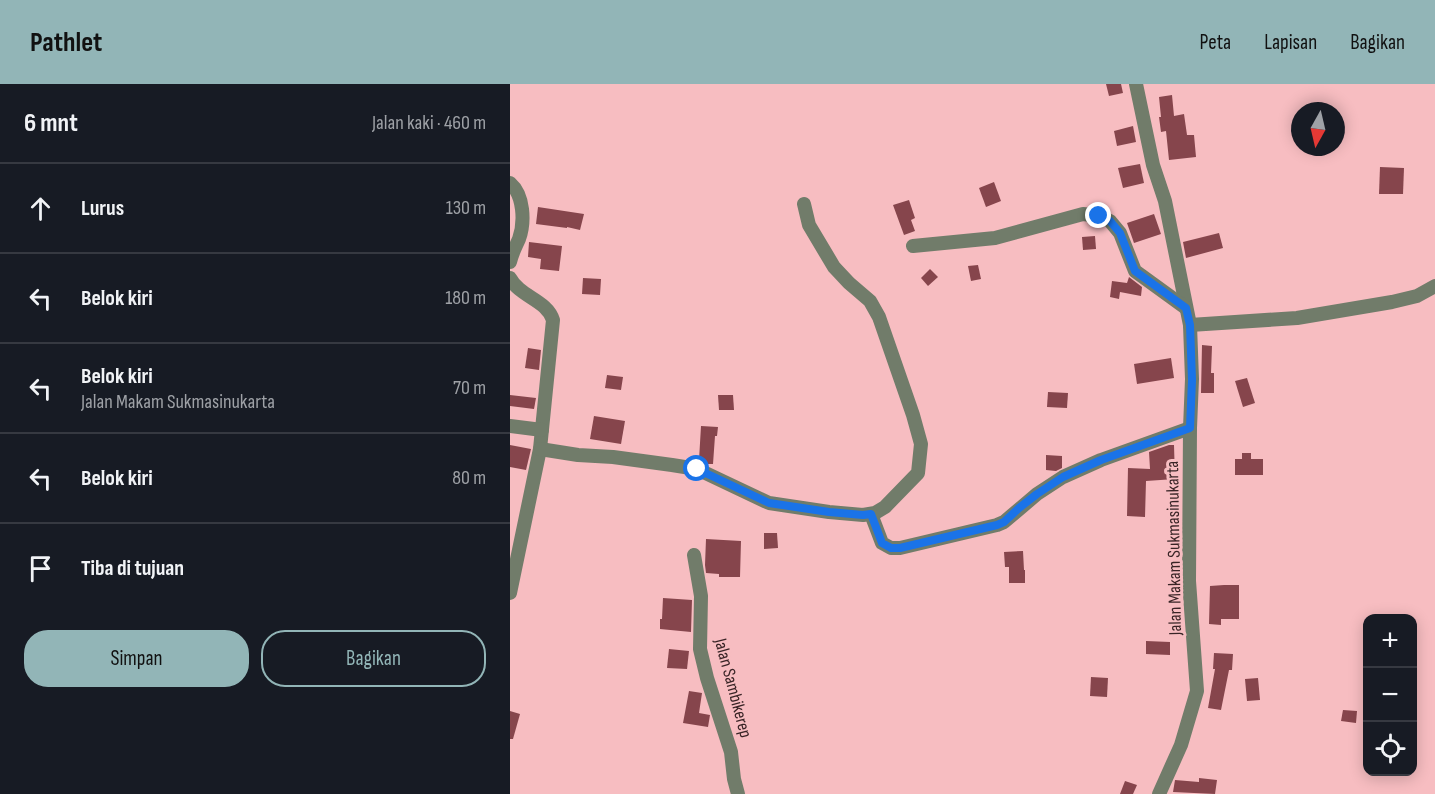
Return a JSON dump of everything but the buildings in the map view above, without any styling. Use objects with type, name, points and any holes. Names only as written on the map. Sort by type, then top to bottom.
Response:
[{"type":"street","name":"Jalan Makam Sukmasinukarta","points":[[1136,84],[1153,165],[1165,201],[1190,325],[1192,380],[1189,581],[1197,691],[1181,745],[1159,794]]},
{"type":"street","points":[[510,183],[518,192],[522,215],[520,237],[510,261]]},
{"type":"street","points":[[540,449],[697,469],[769,503],[863,515],[875,513],[885,507],[918,472],[921,444],[879,317],[870,301],[834,267],[809,225],[804,204]]},
{"type":"street","points":[[913,246],[995,238],[1083,214],[1092,214],[1110,221],[1120,233],[1135,271],[1186,308]]},
{"type":"street","points":[[510,278],[518,289],[549,311],[553,320],[540,449],[510,593]]},
{"type":"street","points":[[1190,325],[1297,318],[1392,302],[1417,296],[1435,286]]},
{"type":"street","points":[[510,426],[542,430]]},
{"type":"street","points":[[871,514],[882,543],[891,548],[900,548],[997,525],[1063,477],[1101,460],[1190,428]]},
{"type":"street","name":"Jalan Sambikerep","points":[[694,555],[700,596],[700,649],[731,752],[738,794]]},
{"type":"route","points":[[697,469],[769,503],[829,512],[871,514],[882,543],[891,548],[900,548],[997,525],[1063,477],[1101,460],[1190,428],[1192,380],[1190,325],[1186,308],[1135,271],[1120,233],[1110,221],[1099,216]]}]
